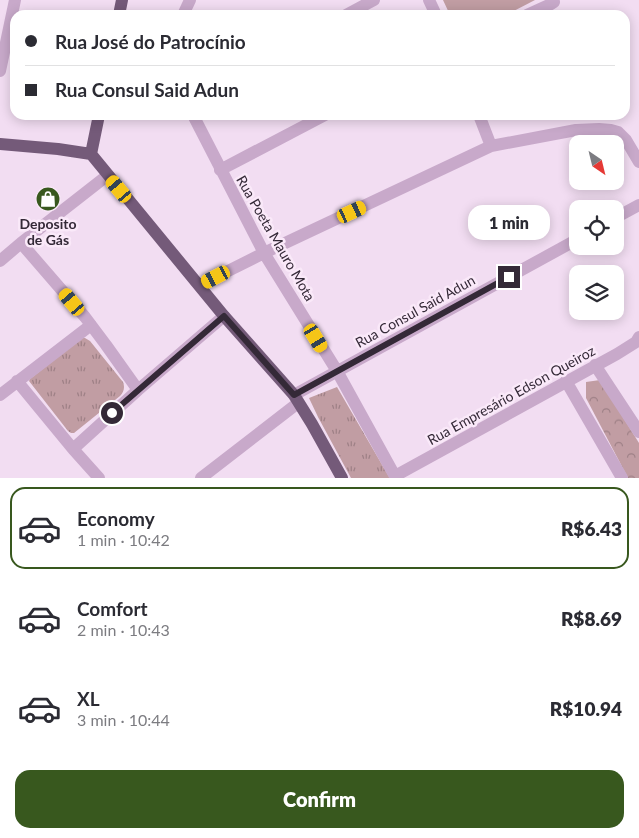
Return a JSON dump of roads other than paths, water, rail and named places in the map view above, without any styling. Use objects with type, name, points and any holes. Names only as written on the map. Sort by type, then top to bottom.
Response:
[{"type":"main road","points":[[91,154],[98,120]]},
{"type":"main road","points":[[0,144],[91,154],[224,316],[296,399],[342,478]]},
{"type":"street","points":[[355,10],[374,0]]},
{"type":"street","points":[[538,10],[551,4],[554,2],[553,0]]},
{"type":"street","points":[[0,71],[5,27],[10,15]]},
{"type":"street","name":"Rua Poeta Mauro Mota","points":[[195,120],[264,253],[337,372],[396,477]]},
{"type":"street","points":[[220,170],[315,120]]},
{"type":"street","points":[[481,120],[491,146]]},
{"type":"street","points":[[200,286],[264,253],[491,146],[576,130],[605,130],[618,132],[626,140],[639,162]]},
{"type":"street","points":[[0,261],[108,175]]},
{"type":"street","points":[[624,213],[639,205]]},
{"type":"street","points":[[22,243],[91,325],[138,390]]},
{"type":"street","name":"Rua Consul Said Adun","points":[[201,478],[296,399],[337,372],[569,244]]},
{"type":"street","points":[[73,448],[224,316]]},
{"type":"street","points":[[0,395],[91,325]]},
{"type":"street","name":"Rua Empresário Edson Queiroz","points":[[396,477],[628,347],[636,342],[639,337]]},
{"type":"street","points":[[595,365],[639,432]]},
{"type":"street","points":[[17,381],[99,478]]},
{"type":"street","points":[[566,381],[622,478]]},
{"type":"place","name":"Deposito de Gás","points":[[48,199]]}]
